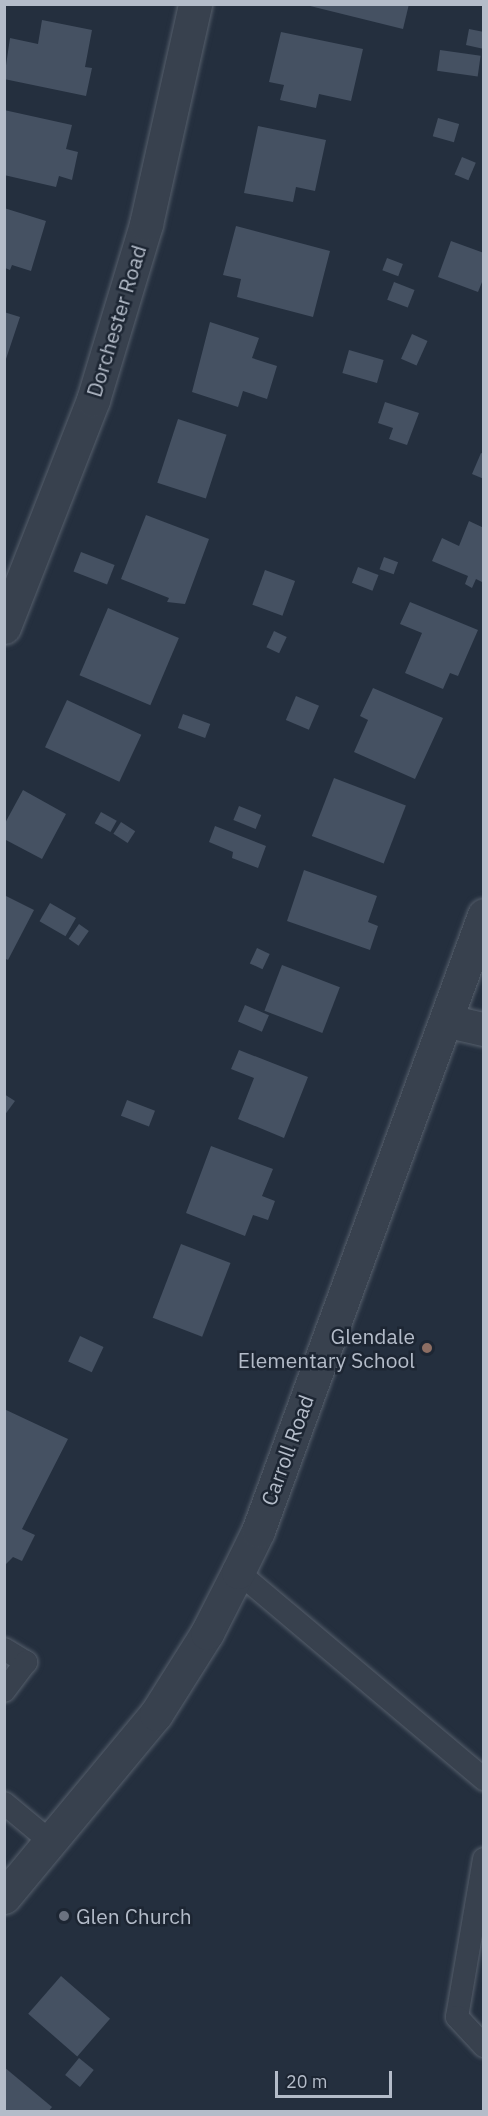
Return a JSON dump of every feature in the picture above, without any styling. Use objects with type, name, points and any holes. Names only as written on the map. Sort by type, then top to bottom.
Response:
[{"type":"street","name":"Dorchester Road","points":[[4,627],[93,400],[146,224],[195,4]]},
{"type":"street","name":"Carroll Road","points":[[4,1897],[156,1714],[207,1633],[258,1531],[330,1330],[448,1022],[483,915]]},
{"type":"street","points":[[448,1022],[483,1029]]},
{"type":"lane","points":[[238,1572],[483,1779]]},
{"type":"lane","points":[[4,1649],[26,1662],[4,1691]]},
{"type":"lane","points":[[4,1803],[51,1842]]},
{"type":"lane","points":[[483,1859],[457,2017],[483,2046]]},
{"type":"building","points":[[302,4],[409,4],[403,29]]},
{"type":"building","points":[[42,20],[92,30],[85,67],[92,68],[86,96],[4,79],[10,38],[38,44]]},
{"type":"building","points":[[469,29],[484,32],[484,49],[466,45]]},
{"type":"building","points":[[281,32],[363,49],[351,101],[319,94],[316,108],[280,100],[284,85],[269,82]]},
{"type":"building","points":[[440,50],[481,56],[478,77],[437,71]]},
{"type":"building","points":[[4,110],[72,125],[66,149],[78,152],[72,180],[59,176],[56,187],[4,175]]},
{"type":"building","points":[[438,118],[459,124],[454,142],[433,136]]},
{"type":"building","points":[[258,126],[326,140],[315,191],[296,187],[293,202],[244,193]]},
{"type":"building","points":[[462,157],[476,163],[468,180],[455,174]]},
{"type":"building","points":[[4,208],[46,221],[31,271],[12,265],[10,270],[5,268]]},
{"type":"building","points":[[236,226],[330,251],[313,317],[237,297],[241,279],[223,275]]},
{"type":"building","points":[[451,241],[484,253],[484,277],[478,292],[438,277]]},
{"type":"building","points":[[387,258],[403,264],[398,276],[382,270]]},
{"type":"building","points":[[394,282],[415,290],[408,308],[387,300]]},
{"type":"building","points":[[4,312],[20,317],[5,362],[4,362]]},
{"type":"building","points":[[210,322],[259,338],[252,358],[277,366],[267,399],[243,391],[238,407],[192,392]]},
{"type":"building","points":[[412,334],[428,341],[417,366],[401,359]]},
{"type":"building","points":[[349,350],[384,360],[377,383],[342,373]]},
{"type":"building","points":[[385,402],[419,413],[407,445],[389,439],[393,428],[378,423]]},
{"type":"building","points":[[178,419],[227,435],[206,498],[157,483]]},
{"type":"building","points":[[481,453],[484,454],[484,479],[472,474]]},
{"type":"building","points":[[146,515],[209,539],[185,604],[167,602],[169,598],[121,579]]},
{"type":"building","points":[[469,521],[484,528],[484,583],[476,579],[472,588],[465,584],[468,576],[432,561],[442,538],[459,546]]},
{"type":"building","points":[[81,552],[115,565],[107,585],[73,572]]},
{"type":"building","points":[[384,557],[398,562],[394,574],[380,569]]},
{"type":"building","points":[[358,567],[379,575],[372,591],[352,583]]},
{"type":"building","points":[[265,570],[295,581],[282,616],[252,605]]},
{"type":"building","points":[[410,602],[478,630],[458,676],[450,673],[443,689],[405,673],[422,633],[400,624]]},
{"type":"building","points":[[108,608],[179,638],[150,705],[79,675]]},
{"type":"building","points":[[274,631],[287,637],[279,653],[266,647]]},
{"type":"building","points":[[373,688],[443,718],[415,779],[354,752],[368,720],[360,716]]},
{"type":"building","points":[[296,696],[319,706],[309,730],[286,720]]},
{"type":"building","points":[[67,700],[141,735],[119,782],[45,747]]},
{"type":"building","points":[[183,714],[210,724],[205,738],[178,728]]},
{"type":"building","points":[[334,778],[406,806],[384,863],[312,836]]},
{"type":"building","points":[[23,790],[66,814],[42,859],[4,839],[4,825]]},
{"type":"building","points":[[239,806],[261,815],[256,829],[233,820]]},
{"type":"building","points":[[101,812],[117,821],[110,832],[95,823]]},
{"type":"building","points":[[121,822],[135,831],[128,843],[113,834]]},
{"type":"building","points":[[215,826],[266,846],[258,868],[232,858],[233,852],[209,842]]},
{"type":"building","points":[[304,870],[377,896],[368,922],[378,926],[370,950],[287,921]]},
{"type":"building","points":[[4,895],[34,910],[8,960],[4,958]]},
{"type":"building","points":[[50,903],[76,918],[65,936],[40,921]]},
{"type":"building","points":[[79,924],[89,931],[79,946],[69,939]]},
{"type":"building","points":[[257,948],[270,954],[263,969],[250,963]]},
{"type":"building","points":[[282,965],[340,987],[322,1033],[264,1011]]},
{"type":"building","points":[[245,1005],[269,1015],[262,1032],[238,1022]]},
{"type":"building","points":[[239,1050],[308,1077],[284,1138],[238,1119],[254,1078],[231,1069]]},
{"type":"building","points":[[4,1094],[15,1101],[4,1116]]},
{"type":"building","points":[[127,1100],[155,1111],[149,1127],[121,1116]]},
{"type":"building","points":[[211,1146],[273,1169],[262,1196],[275,1201],[268,1220],[253,1215],[245,1236],[186,1213]]},
{"type":"building","points":[[181,1244],[230,1263],[202,1337],[153,1318]]},
{"type":"building","points":[[80,1336],[104,1347],[92,1372],[68,1361]]},
{"type":"building","points":[[4,1409],[68,1439],[22,1529],[35,1535],[22,1561],[13,1557],[4,1566]]},
{"type":"building","points":[[61,1976],[110,2019],[77,2056],[28,2014]]},
{"type":"building","points":[[79,2058],[94,2070],[80,2087],[65,2075]]},
{"type":"building","points":[[4,2067],[52,2107],[48,2112],[4,2112]]},
{"type":"place","name":"Glendale Elementary School","points":[[427,1348]]},
{"type":"place","name":"Glen Church","points":[[64,1916]]}]
